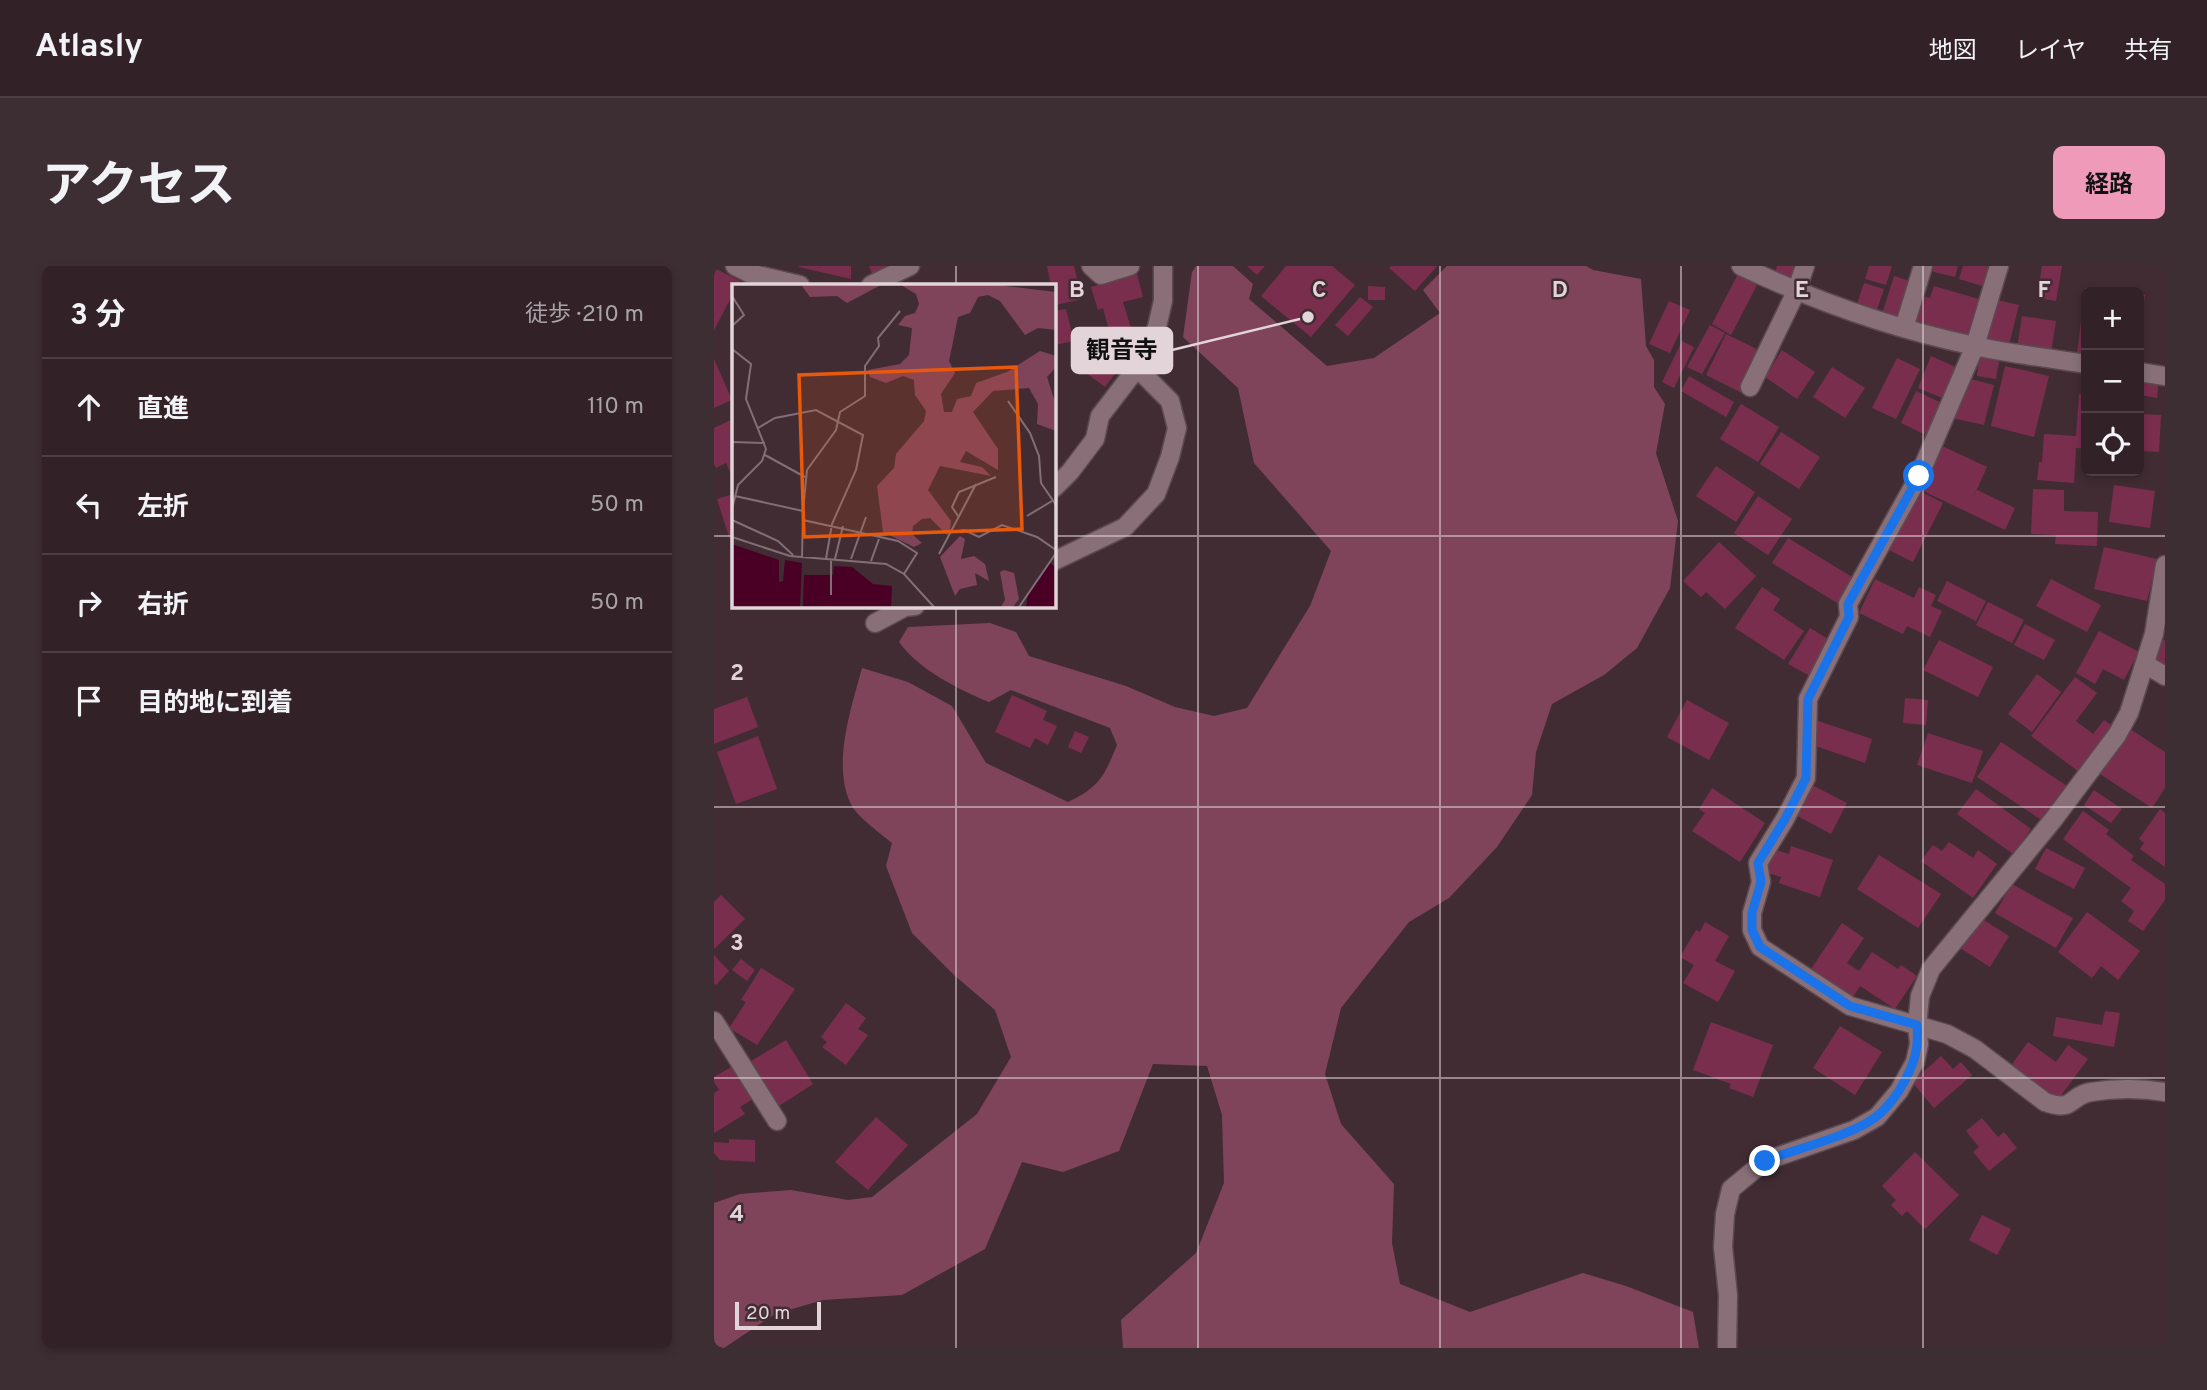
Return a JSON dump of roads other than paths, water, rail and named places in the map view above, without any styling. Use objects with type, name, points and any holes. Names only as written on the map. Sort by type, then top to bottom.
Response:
[{"type":"street","points":[[735,266],[749,273],[796,284]]},
{"type":"street","points":[[873,284],[911,266]]},
{"type":"street","points":[[1091,266],[1101,275],[1130,266]]},
{"type":"street","points":[[1055,487],[1095,439],[1100,416],[1137,368],[1156,331],[1163,301],[1163,266]]},
{"type":"street","points":[[1741,266],[1796,292],[1904,328],[1975,346],[2081,363]]},
{"type":"street","points":[[1750,387],[1796,292],[1805,266]]},
{"type":"street","points":[[1904,328],[1923,266]]},
{"type":"street","points":[[1999,266],[1975,346],[1919,476],[1848,604],[1849,617],[1808,699],[1806,778],[1758,863],[1761,882],[1752,913],[1752,930],[1760,947],[1850,1006],[1947,1034],[1975,1049],[2045,1102],[2058,1107],[2067,1105],[2086,1092],[2143,1088],[2165,1091]]},
{"type":"street","points":[[1055,561],[1125,527],[1156,494],[1170,457],[1177,428],[1170,401],[1137,368]]},
{"type":"street","points":[[2144,373],[2165,376]]},
{"type":"street","points":[[1727,1348],[1728,1295],[1723,1247],[1724,1214],[1731,1189],[1765,1161],[1854,1130],[1877,1116],[1899,1090],[1915,1062],[1919,1044],[1917,1025],[1920,996],[1931,969],[2053,820],[2117,735],[2129,713],[2154,634],[2165,565]]},
{"type":"street","points":[[875,623],[905,607]]},
{"type":"street","points":[[2145,664],[2165,676]]},
{"type":"street","points":[[714,1021],[777,1121]]},
{"type":"place","name":"観音寺","points":[[1308,317]]}]
